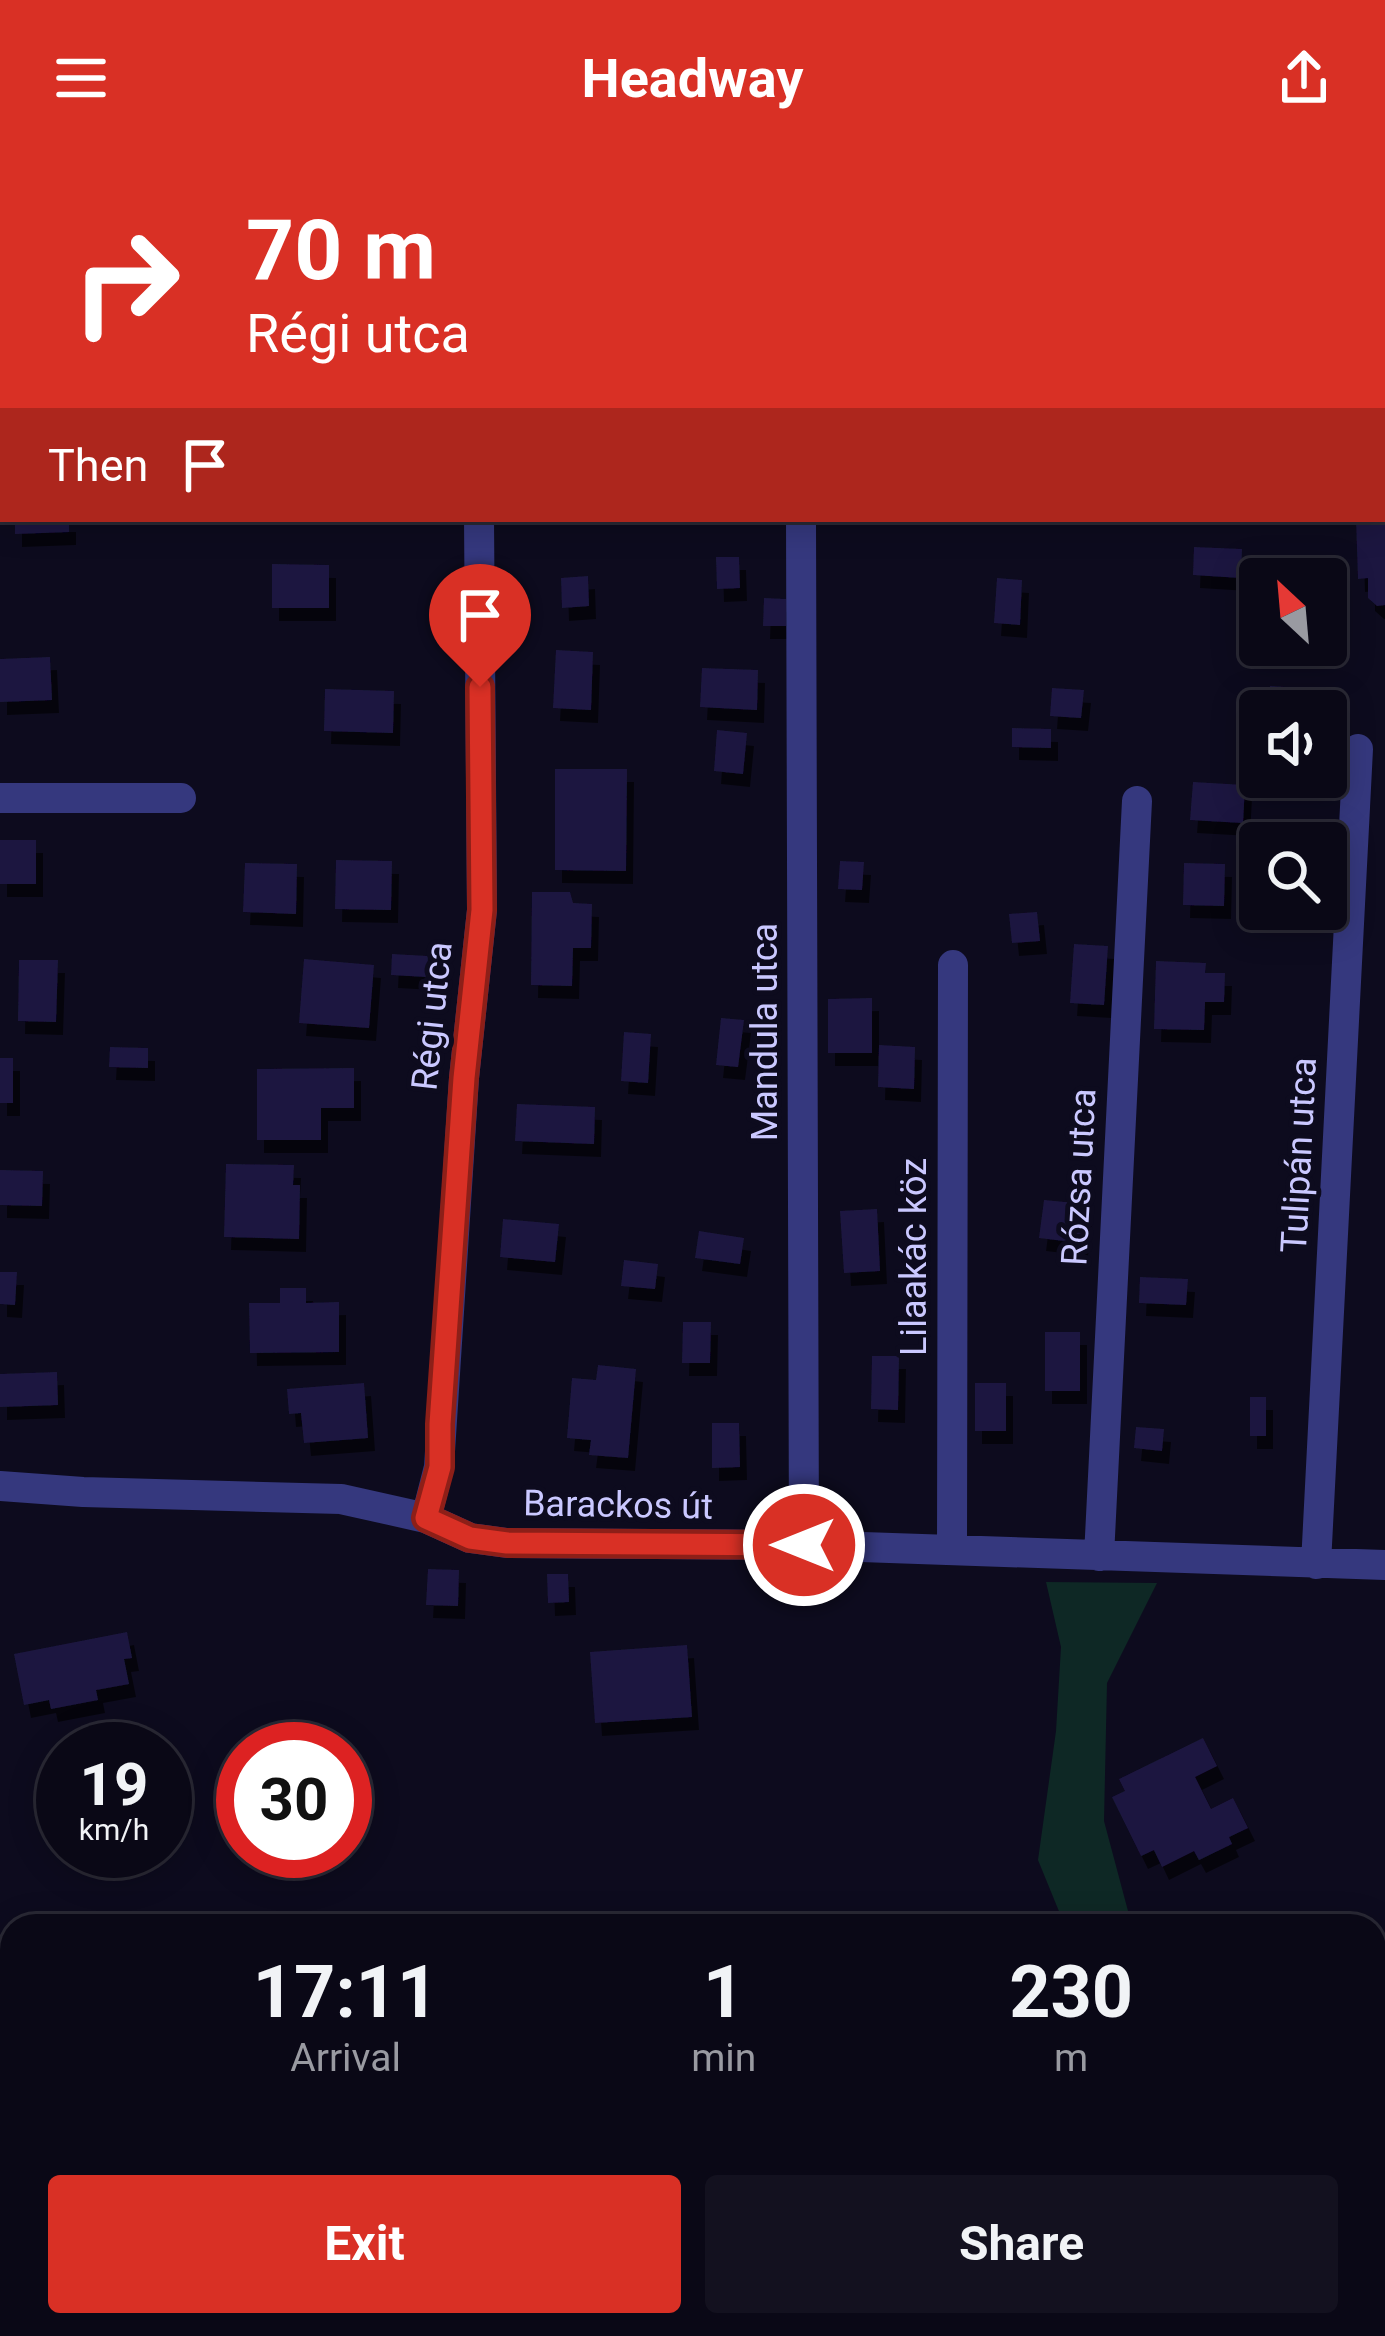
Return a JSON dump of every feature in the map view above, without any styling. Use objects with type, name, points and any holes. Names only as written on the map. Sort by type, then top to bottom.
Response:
[{"type":"street","name":"Régi utca","points":[[426,1518],[440,1467],[464,1078],[482,910],[479,522]]},
{"type":"street","name":"Mandula utca","points":[[801,522],[804,1545]]},
{"type":"street","name":"Tulipán utca","points":[[1316,1564],[1358,749]]},
{"type":"street","points":[[0,798],[182,798]]},
{"type":"street","name":"Rózsa utca","points":[[1099,1556],[1137,801]]},
{"type":"street","name":"Lilaakác köz","points":[[952,1550],[953,964]]},
{"type":"street","name":"Barackos út","points":[[0,1486],[341,1499],[426,1518],[470,1538],[507,1543],[804,1545],[1385,1565]]},
{"type":"green space","points":[[1046,1582],[1157,1583],[1107,1683],[1104,1821],[1129,1914],[1060,1914],[1038,1860],[1056,1731],[1061,1647]]},
{"type":"building","points":[[15,522],[69,522],[69,532],[15,534]]},
{"type":"building","points":[[1356,522],[1385,522],[1385,605],[1377,606],[1368,598],[1368,578],[1358,579]]},
{"type":"building","points":[[1194,547],[1242,549],[1239,578],[1193,575]]},
{"type":"building","points":[[716,557],[739,557],[740,588],[717,589]]},
{"type":"building","points":[[272,564],[329,565],[329,608],[272,608]]},
{"type":"building","points":[[588,576],[589,606],[562,608],[561,578]]},
{"type":"building","points":[[997,578],[1022,580],[1020,625],[994,623]]},
{"type":"building","points":[[764,598],[786,599],[786,626],[763,626]]},
{"type":"building","points":[[556,650],[593,652],[591,710],[553,708]]},
{"type":"building","points":[[50,657],[52,700],[0,702],[0,659]]},
{"type":"building","points":[[702,668],[758,670],[757,710],[700,707]]},
{"type":"building","points":[[1270,686],[1316,689],[1316,690],[1270,690]]},
{"type":"building","points":[[1052,688],[1084,690],[1081,718],[1050,716]]},
{"type":"building","points":[[325,689],[394,691],[393,733],[324,731]]},
{"type":"building","points":[[1012,728],[1051,729],[1051,748],[1012,747]]},
{"type":"building","points":[[717,730],[747,733],[743,774],[714,771]]},
{"type":"building","points":[[555,769],[627,769],[626,871],[555,870]]},
{"type":"building","points":[[1193,782],[1239,785],[1239,798],[1244,798],[1243,822],[1190,820]]},
{"type":"building","points":[[0,840],[36,840],[36,884],[0,884]]},
{"type":"building","points":[[336,860],[392,861],[391,910],[335,909]]},
{"type":"building","points":[[840,861],[864,862],[862,890],[838,889]]},
{"type":"building","points":[[245,863],[297,864],[296,914],[243,912]]},
{"type":"building","points":[[1184,863],[1225,864],[1224,906],[1183,905]]},
{"type":"building","points":[[532,892],[570,892],[573,903],[592,904],[591,948],[573,948],[572,986],[531,985]]},
{"type":"building","points":[[1037,912],[1040,941],[1012,943],[1009,914]]},
{"type":"building","points":[[1074,944],[1108,946],[1104,1005],[1070,1003]]},
{"type":"building","points":[[392,954],[428,956],[427,977],[391,975]]},
{"type":"building","points":[[304,959],[374,965],[369,1028],[299,1023]]},
{"type":"building","points":[[19,960],[58,960],[56,1022],[18,1021]]},
{"type":"building","points":[[1156,961],[1206,963],[1205,973],[1225,973],[1224,1002],[1205,1002],[1204,1030],[1154,1029]]},
{"type":"building","points":[[872,998],[872,1053],[828,1053],[828,999]]},
{"type":"building","points":[[721,1018],[744,1020],[738,1067],[716,1065]]},
{"type":"building","points":[[624,1032],[651,1034],[648,1083],[621,1081]]},
{"type":"building","points":[[879,1045],[915,1047],[914,1089],[878,1087]]},
{"type":"building","points":[[110,1047],[148,1048],[148,1068],[109,1067]]},
{"type":"building","points":[[0,1058],[13,1058],[13,1103],[0,1103]]},
{"type":"building","points":[[354,1068],[354,1108],[321,1108],[321,1140],[257,1140],[257,1069]]},
{"type":"building","points":[[517,1104],[595,1107],[594,1144],[515,1141]]},
{"type":"building","points":[[226,1164],[294,1165],[293,1185],[300,1185],[299,1239],[224,1237]]},
{"type":"building","points":[[0,1170],[43,1171],[42,1206],[0,1205]]},
{"type":"building","points":[[1044,1200],[1086,1204],[1081,1243],[1039,1238]]},
{"type":"building","points":[[877,1209],[880,1271],[844,1273],[840,1211]]},
{"type":"building","points":[[503,1219],[559,1224],[555,1262],[500,1257]]},
{"type":"building","points":[[699,1231],[744,1238],[740,1264],[695,1258]]},
{"type":"building","points":[[624,1260],[658,1264],[655,1289],[621,1286]]},
{"type":"building","points":[[0,1272],[17,1272],[15,1305],[0,1304]]},
{"type":"building","points":[[1140,1277],[1188,1279],[1186,1305],[1139,1303]]},
{"type":"building","points":[[280,1288],[306,1288],[306,1303],[339,1302],[339,1352],[250,1353],[249,1303],[280,1303]]},
{"type":"building","points":[[683,1322],[711,1322],[710,1363],[682,1363]]},
{"type":"building","points":[[1045,1332],[1080,1332],[1080,1391],[1045,1391]]},
{"type":"building","points":[[872,1356],[899,1356],[898,1410],[871,1409]]},
{"type":"building","points":[[598,1365],[636,1369],[628,1458],[589,1455],[591,1440],[567,1438],[572,1378],[596,1380]]},
{"type":"building","points":[[57,1372],[58,1405],[0,1407],[0,1374]]},
{"type":"building","points":[[364,1383],[368,1438],[304,1443],[301,1413],[289,1414],[287,1389]]},
{"type":"building","points":[[975,1383],[1006,1383],[1006,1431],[975,1431]]},
{"type":"building","points":[[1250,1397],[1266,1397],[1266,1436],[1250,1436]]},
{"type":"building","points":[[712,1423],[739,1423],[740,1467],[712,1468]]},
{"type":"building","points":[[1136,1427],[1164,1429],[1162,1451],[1134,1448]]},
{"type":"building","points":[[428,1569],[459,1570],[458,1606],[426,1605]]},
{"type":"building","points":[[547,1574],[568,1574],[569,1602],[548,1603]]},
{"type":"building","points":[[127,1632],[132,1658],[124,1659],[129,1684],[96,1690],[98,1700],[51,1709],[49,1700],[24,1705],[14,1654]]},
{"type":"building","points":[[687,1645],[692,1717],[595,1723],[590,1652]]},
{"type":"building","points":[[1203,1738],[1217,1766],[1195,1777],[1211,1809],[1233,1798],[1248,1828],[1229,1837],[1232,1844],[1199,1860],[1194,1851],[1162,1867],[1154,1850],[1141,1856],[1112,1797],[1125,1791],[1119,1779]]},
{"type":"route","points":[[480,687],[482,910],[464,1078],[440,1467],[426,1518],[470,1538],[507,1543],[804,1545]]}]
